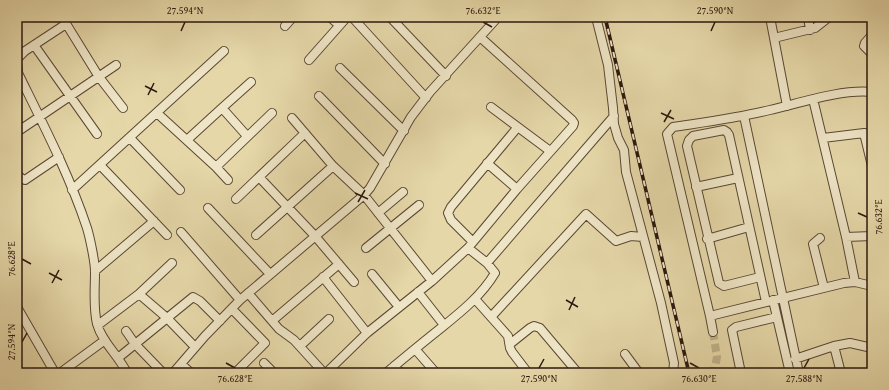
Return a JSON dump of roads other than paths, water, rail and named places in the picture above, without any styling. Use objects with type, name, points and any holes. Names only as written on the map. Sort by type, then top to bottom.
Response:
[{"type":"street","points":[[285,26],[294,17]]},
{"type":"street","points":[[330,17],[339,25]]},
{"type":"street","points":[[309,60],[347,17]]},
{"type":"street","points":[[352,17],[426,98]]},
{"type":"street","points":[[390,17],[446,76]]},
{"type":"street","points":[[596,17],[608,65],[614,124],[618,138],[624,150],[626,172],[661,303],[674,363],[673,373]]},
{"type":"street","points":[[770,17],[787,106]]},
{"type":"street","points":[[808,17],[810,30]]},
{"type":"street","points":[[774,38],[810,30],[829,17]]},
{"type":"street","points":[[173,373],[195,347],[240,300],[364,195],[385,164],[411,117],[480,37],[493,19]]},
{"type":"street","points":[[123,108],[99,77],[64,20],[25,51],[17,60],[20,84],[40,117],[59,157],[87,229],[95,271],[95,313],[98,326],[105,340],[127,373]]},
{"type":"street","points":[[872,36],[864,46],[872,54]]},
{"type":"street","points":[[248,293],[279,329],[294,340],[325,373],[367,333],[432,281],[471,245],[550,151],[570,130],[574,123],[480,37]]},
{"type":"street","points":[[34,45],[97,134]]},
{"type":"street","points":[[72,190],[224,51]]},
{"type":"street","points":[[17,132],[116,65]]},
{"type":"street","points":[[340,68],[404,131]]},
{"type":"street","points":[[186,140],[251,82]]},
{"type":"street","points":[[713,332],[667,134],[673,127],[744,116],[813,99],[851,93],[872,92]]},
{"type":"street","points":[[319,96],[385,164]]},
{"type":"street","points":[[813,99],[846,237],[855,282]]},
{"type":"street","points":[[491,107],[550,151]]},
{"type":"street","points":[[222,108],[247,136]]},
{"type":"street","points":[[157,112],[228,180]]},
{"type":"street","points":[[216,167],[272,113]]},
{"type":"street","points":[[487,263],[614,116]]},
{"type":"street","points":[[744,116],[799,373]]},
{"type":"street","points":[[292,118],[333,166],[364,195],[432,281]]},
{"type":"street","points":[[386,373],[475,299],[489,284],[495,273],[451,220],[448,212],[487,163],[518,128]]},
{"type":"street","points":[[760,277],[724,286],[719,283],[687,146],[688,140],[693,136],[724,130],[729,135],[760,277],[777,317],[790,373]]},
{"type":"street","points":[[236,199],[305,133]]},
{"type":"street","points":[[823,138],[868,134],[872,166]]},
{"type":"street","points":[[130,138],[180,190]]},
{"type":"street","points":[[17,174],[26,180],[59,157]]},
{"type":"street","points":[[487,163],[518,189]]},
{"type":"street","points":[[100,165],[167,236]]},
{"type":"street","points":[[256,235],[333,166]]},
{"type":"street","points":[[259,177],[315,236],[354,282]]},
{"type":"street","points":[[696,187],[738,178]]},
{"type":"street","points":[[378,213],[403,192]]},
{"type":"street","points":[[366,248],[419,205]]},
{"type":"street","points":[[208,208],[270,274]]},
{"type":"street","points":[[491,317],[586,214],[616,241],[631,236],[644,237]]},
{"type":"street","points":[[95,271],[154,221]]},
{"type":"street","points":[[708,239],[749,227]]},
{"type":"street","points":[[181,232],[240,300]]},
{"type":"street","points":[[846,237],[872,236]]},
{"type":"street","points":[[820,238],[813,244],[824,288]]},
{"type":"street","points":[[98,326],[140,294],[172,264]]},
{"type":"street","points":[[272,321],[339,264]]},
{"type":"street","points":[[372,274],[399,307]]},
{"type":"street","points":[[323,277],[367,333]]},
{"type":"street","points":[[710,316],[844,283],[855,282],[872,286]]},
{"type":"street","points":[[418,292],[444,325]]},
{"type":"street","points":[[140,294],[167,318],[195,347]]},
{"type":"street","points":[[118,358],[193,297],[200,301],[220,321]]},
{"type":"street","points":[[475,299],[508,336],[512,352],[528,373]]},
{"type":"street","points":[[17,307],[55,373]]},
{"type":"street","points":[[232,309],[265,344],[235,373]]},
{"type":"street","points":[[741,373],[732,330],[736,327],[777,317]]},
{"type":"street","points":[[300,346],[329,319]]},
{"type":"street","points":[[510,344],[530,328],[534,326],[540,328],[578,373]]},
{"type":"street","points":[[126,331],[135,344],[163,373]]},
{"type":"street","points":[[60,373],[105,340]]},
{"type":"street","points":[[795,359],[834,346],[850,343],[872,348]]},
{"type":"street","points":[[834,346],[841,373]]},
{"type":"street","points":[[415,349],[436,373]]},
{"type":"street","points":[[625,354],[639,373]]},
{"type":"street","points":[[264,363],[274,373]]},
{"type":"street","points":[[181,364],[191,373]]},
{"type":"street","points":[[394,366],[401,373]]},
{"type":"tunnel","points":[[713,332],[717,357],[714,373]]},
{"type":"railway","points":[[605,17],[689,373]]}]
